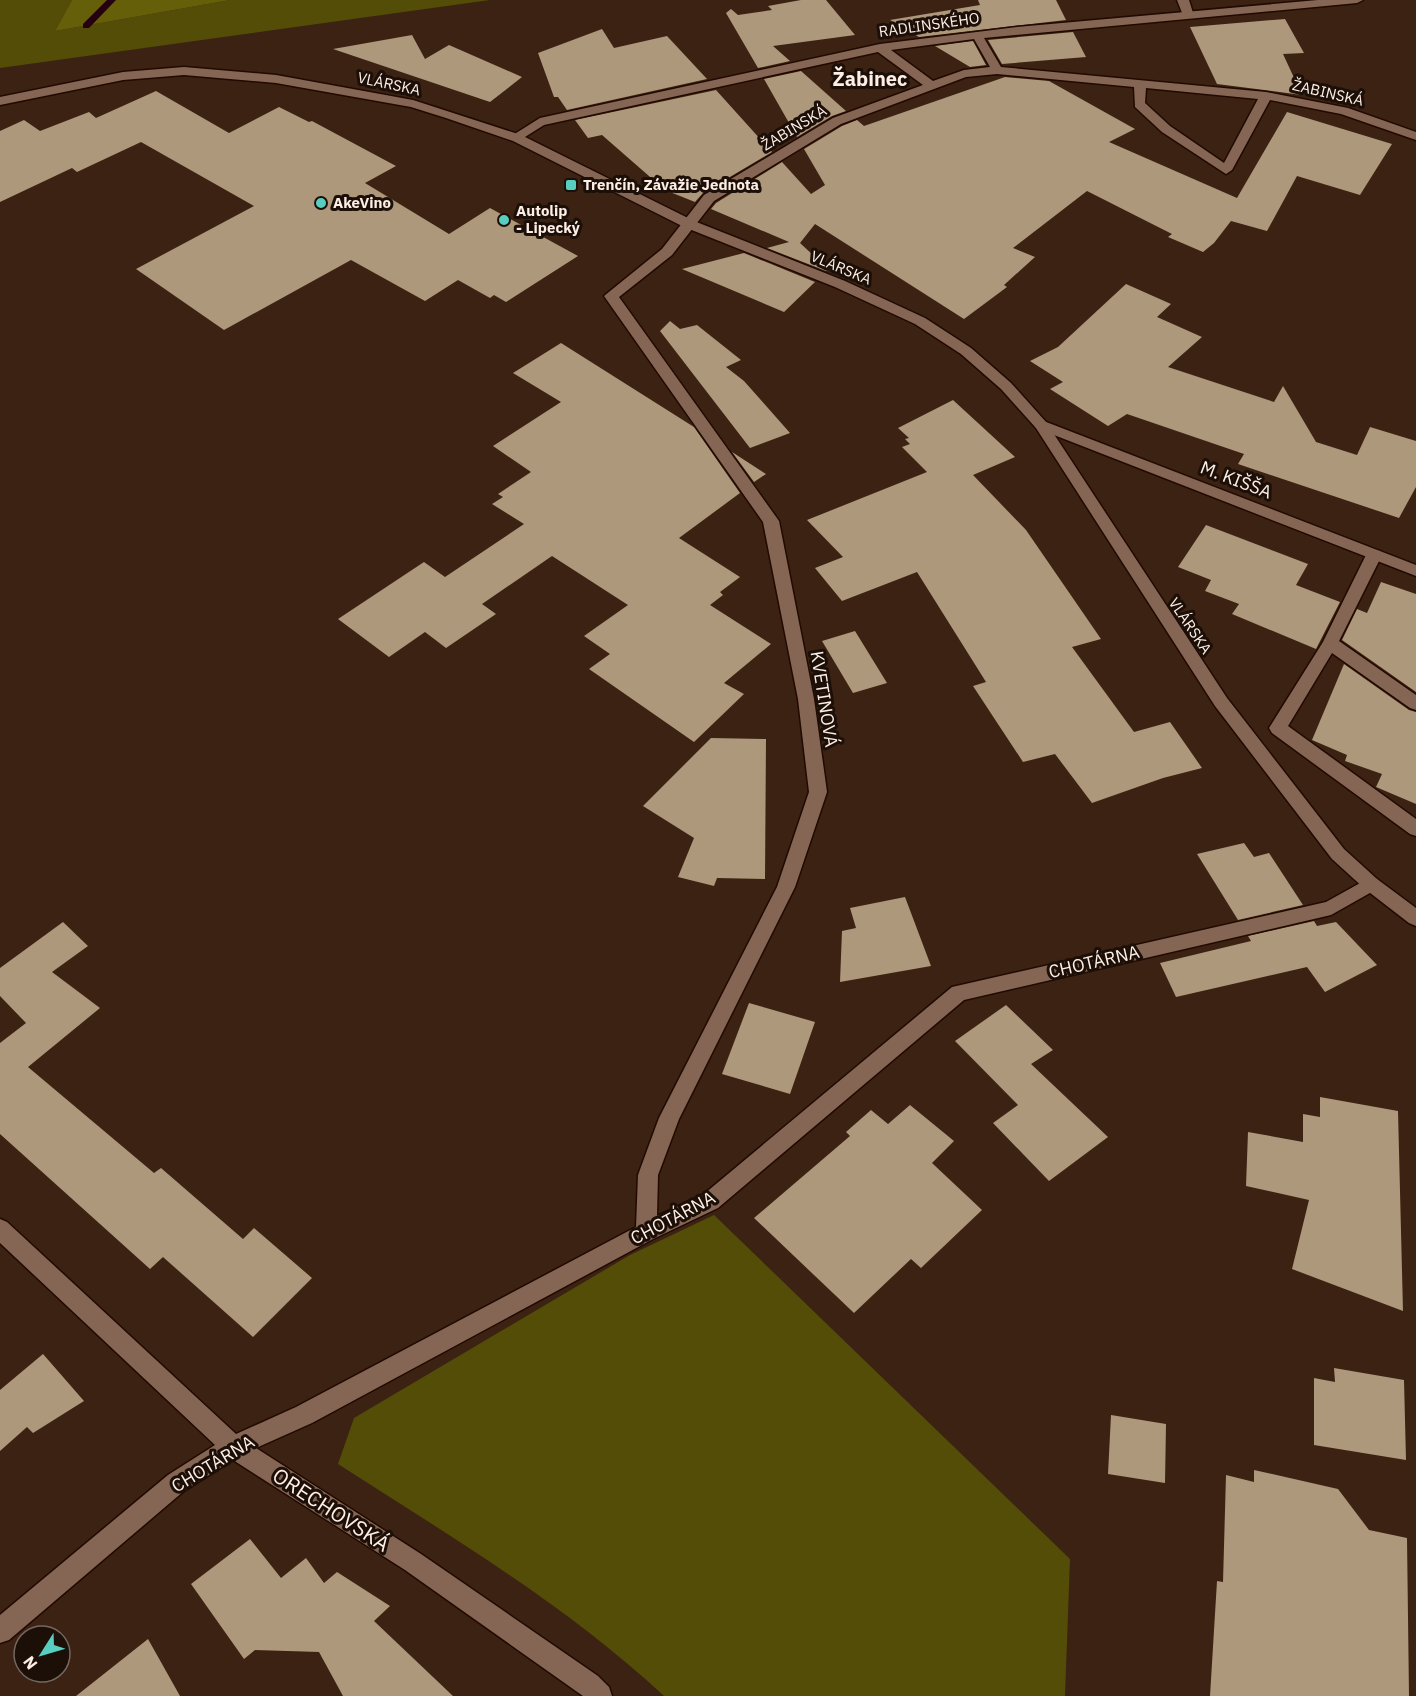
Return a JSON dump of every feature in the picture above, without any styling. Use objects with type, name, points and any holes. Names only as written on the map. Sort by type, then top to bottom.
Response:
[{"type":"street","points":[[1183,0],[1188,16]]},
{"type":"street","name":"RADLINSKÉHO","points":[[517,138],[540,122],[880,48],[1017,30],[1357,0]]},
{"type":"street","points":[[977,35],[997,70]]},
{"type":"street","points":[[880,48],[931,85]]},
{"type":"street","name":"ŽABINSKÁ","points":[[689,224],[709,198],[837,121],[964,74],[997,70],[1140,86],[1266,96],[1344,111],[1416,136]]},
{"type":"street","name":"VLÁRSKA","points":[[0,101],[123,76],[201,72],[276,80],[413,104],[517,138],[689,224],[840,284],[920,321],[966,351],[1006,386],[1041,425],[1221,702],[1338,854],[1371,884],[1416,918]]},
{"type":"street","name":"ŽABINSKÁ","points":[[1140,86],[1139,104],[1166,129],[1226,170],[1266,96]]},
{"type":"street","name":"KVETINOVÁ","points":[[646,1232],[648,1175],[669,1118],[786,887],[818,792],[806,699],[771,521],[611,296],[667,252],[689,224]]},
{"type":"street","name":"M. KIŠŠA","points":[[1041,425],[1416,571]]},
{"type":"street","points":[[1374,555],[1330,643],[1278,728],[1416,829]]},
{"type":"street","points":[[1330,643],[1416,704]]},
{"type":"street","name":"CHOTÁRNA","points":[[0,1631],[176,1483],[233,1447],[304,1415],[646,1232],[711,1201],[959,993],[1331,908],[1371,884]]},
{"type":"street","name":"ORECHOVSKÁ","points":[[0,1229],[233,1447],[413,1562],[589,1685],[600,1696]]},
{"type":"shaded area","points":[[0,0],[72,0],[55,31],[230,0],[490,0],[0,68]]},
{"type":"shaded area","points":[[72,0],[230,0],[55,31]]},
{"type":"shaded area","points":[[714,1215],[1070,1559],[1065,1696],[664,1696],[587,1631],[547,1602],[465,1545],[338,1464],[354,1418],[630,1255]]},
{"type":"building","points":[[801,0],[826,0],[855,35],[773,46],[790,61],[758,68],[726,13],[731,9],[738,15],[772,10],[768,6]]},
{"type":"building","points":[[978,0],[1056,0],[1066,20],[919,37],[890,20],[980,5]]},
{"type":"building","points":[[1285,19],[1304,53],[1283,54],[1302,95],[1217,84],[1190,27]]},
{"type":"building","points":[[602,29],[614,48],[667,36],[707,79],[567,110],[558,97],[554,97],[538,53]]},
{"type":"building","points":[[1073,32],[1086,57],[1002,64],[988,40]]},
{"type":"building","points":[[412,35],[425,59],[449,45],[522,77],[490,102],[333,49]]},
{"type":"building","points":[[973,41],[986,65],[970,67],[935,46]]},
{"type":"building","points":[[801,71],[846,111],[832,116],[797,137],[764,79]]},
{"type":"building","points":[[1005,77],[1049,81],[1135,129],[1109,142],[1237,198],[1287,112],[1392,144],[1360,195],[1297,176],[1267,231],[1231,221],[1214,243],[1203,252],[1168,237],[1172,234],[1087,191],[1013,248],[1035,257],[1004,285],[1007,287],[964,319],[815,224],[800,243],[828,269],[826,271],[767,248],[789,242],[711,209],[716,203],[782,162],[811,194],[825,185],[804,149],[842,126],[857,120],[864,126]]},
{"type":"building","points":[[716,90],[772,152],[703,193],[695,202],[665,190],[602,135],[588,138],[575,120]]},
{"type":"building","points":[[156,91],[229,133],[279,107],[309,122],[312,121],[396,166],[365,183],[449,234],[490,208],[578,256],[506,302],[494,295],[490,298],[458,280],[425,301],[351,260],[224,330],[136,269],[254,206],[141,142],[77,172],[72,168],[0,202],[0,131],[24,120],[40,131],[89,112],[96,118]]},
{"type":"building","points":[[744,253],[815,282],[784,312],[682,269]]},
{"type":"building","points":[[1126,284],[1171,304],[1157,317],[1202,337],[1168,367],[1274,402],[1283,386],[1316,442],[1357,455],[1370,427],[1416,441],[1416,487],[1399,518],[1238,464],[1244,454],[1127,414],[1108,426],[1050,389],[1063,382],[1030,361],[1058,347]]},
{"type":"building","points":[[670,321],[680,329],[697,325],[741,360],[726,367],[744,381],[790,433],[750,448],[660,331]]},
{"type":"building","points":[[561,343],[694,427],[740,493],[679,538],[740,577],[720,592],[723,595],[710,605],[771,644],[724,683],[744,694],[694,742],[589,669],[610,654],[584,636],[628,605],[552,556],[482,604],[496,614],[446,648],[425,632],[389,657],[338,619],[424,562],[445,577],[524,524],[492,504],[503,497],[498,494],[531,472],[493,446],[561,402],[513,373]]},
{"type":"building","points":[[953,400],[1015,457],[973,475],[1026,530],[1101,639],[1072,647],[1134,732],[1170,722],[1202,768],[1163,778],[1092,803],[1055,754],[1023,762],[973,686],[986,682],[917,572],[842,601],[815,568],[843,557],[807,520],[927,472],[902,447],[910,444],[905,439],[909,438],[898,428]]},
{"type":"building","points":[[732,452],[766,474],[754,482]]},
{"type":"building","points":[[1206,525],[1308,564],[1296,585],[1340,602],[1316,649],[1232,614],[1239,604],[1205,591],[1211,580],[1178,567]]},
{"type":"building","points":[[1381,582],[1416,594],[1416,692],[1342,640],[1357,609],[1367,613]]},
{"type":"building","points":[[855,631],[887,683],[853,693],[822,641]]},
{"type":"building","points":[[1344,664],[1409,710],[1416,712],[1416,804],[1376,787],[1382,774],[1345,761],[1347,755],[1312,740]]},
{"type":"building","points":[[711,738],[766,739],[765,879],[717,878],[714,886],[678,877],[694,838],[643,806]]},
{"type":"building","points":[[1244,843],[1254,857],[1269,853],[1303,905],[1238,920],[1197,854]]},
{"type":"building","points":[[905,897],[931,966],[840,982],[842,931],[856,928],[850,908]]},
{"type":"building","points":[[1314,921],[1317,926],[1336,922],[1377,965],[1325,992],[1307,967],[1176,997],[1160,963],[1251,941],[1248,936]]},
{"type":"building","points":[[63,922],[88,946],[52,972],[100,1008],[28,1067],[154,1173],[161,1168],[243,1239],[254,1228],[312,1278],[253,1337],[163,1257],[150,1269],[0,1134],[0,1043],[26,1023],[0,996],[0,968]]},
{"type":"building","points":[[749,1003],[815,1022],[790,1094],[722,1074]]},
{"type":"building","points":[[1006,1005],[1053,1050],[1031,1064],[1108,1137],[1049,1181],[993,1123],[1018,1105],[955,1041]]},
{"type":"building","points":[[1320,1097],[1398,1111],[1403,1311],[1292,1269],[1309,1200],[1246,1186],[1248,1132],[1303,1142],[1303,1114],[1320,1117]]},
{"type":"building","points":[[910,1105],[954,1141],[932,1163],[982,1210],[921,1268],[911,1259],[854,1313],[754,1218],[850,1136],[846,1132],[871,1110],[888,1124]]},
{"type":"building","points":[[43,1354],[84,1401],[33,1433],[27,1427],[0,1451],[0,1390]]},
{"type":"building","points":[[1334,1368],[1404,1380],[1406,1460],[1314,1445],[1314,1378],[1335,1382]]},
{"type":"building","points":[[1111,1415],[1166,1424],[1165,1483],[1108,1474]]},
{"type":"building","points":[[1254,1470],[1338,1489],[1369,1530],[1407,1538],[1409,1696],[1210,1696],[1217,1581],[1223,1582],[1226,1475],[1254,1482]]},
{"type":"building","points":[[250,1539],[281,1578],[306,1558],[324,1583],[337,1572],[390,1606],[374,1621],[453,1696],[343,1696],[319,1652],[255,1650],[244,1659],[191,1584]]},
{"type":"building","points":[[148,1639],[180,1696],[76,1696]]},
{"type":"waterway","points":[[86,26],[112,0]]},
{"type":"place","name":"Trenčín, Závažie Jednota","points":[[571,185]]},
{"type":"place","name":"AkeVino","points":[[321,203]]},
{"type":"place","name":"Autolip - Lipecký","points":[[504,220]]},
{"type":"district","name":"Žabinec","points":[[870,79]]}]
